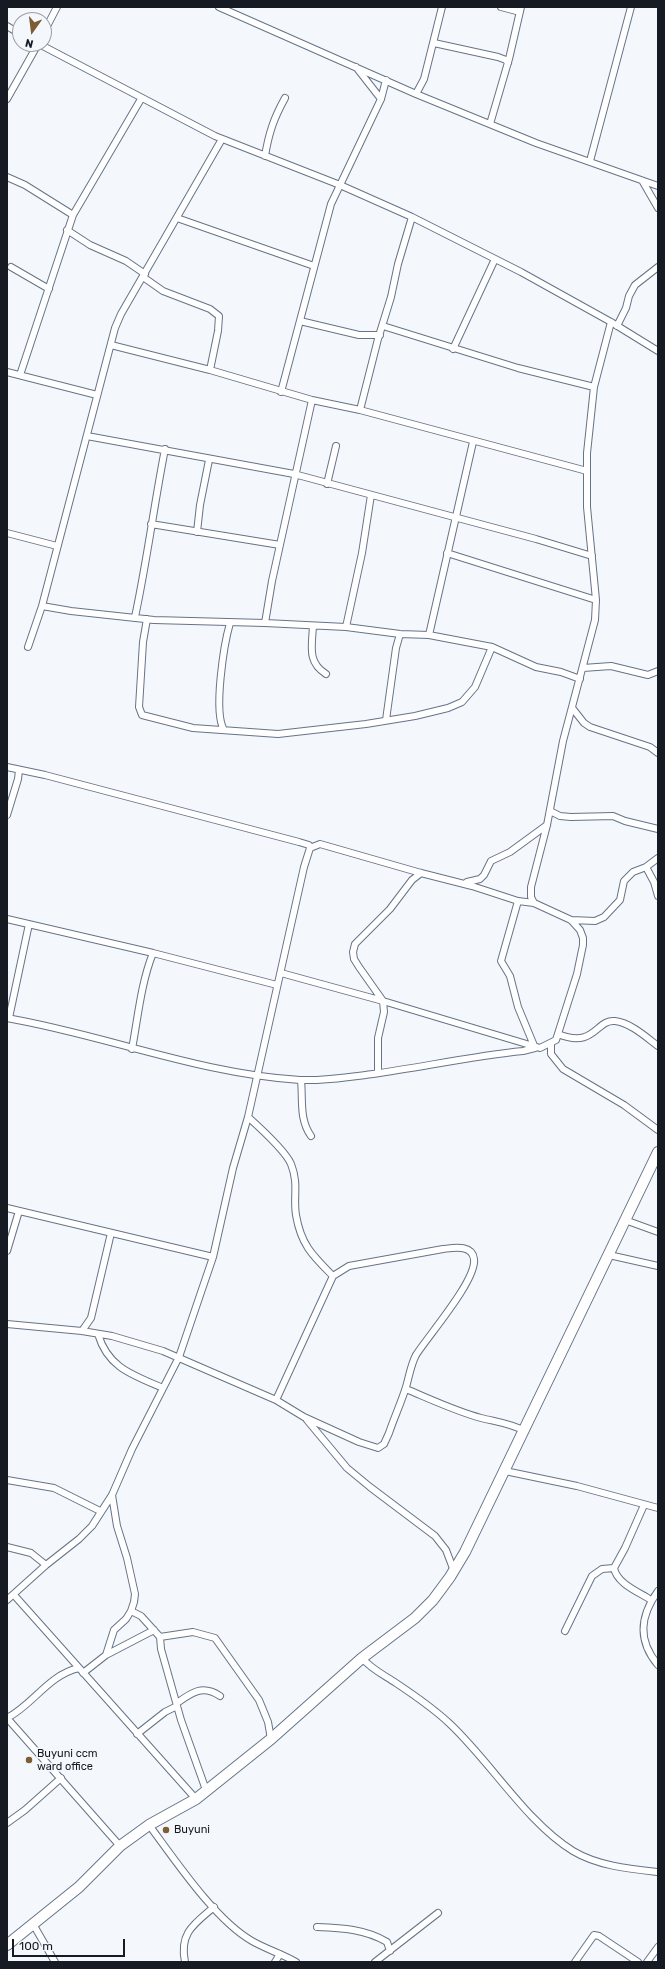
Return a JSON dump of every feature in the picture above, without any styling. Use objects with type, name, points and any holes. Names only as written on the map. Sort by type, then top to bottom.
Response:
[{"type":"main road","points":[[7,1945],[79,1887],[120,1846],[149,1825],[196,1799],[271,1739],[362,1658],[415,1618],[433,1600],[454,1571],[505,1471],[609,1255],[624,1220],[658,1152]]},
{"type":"street","points":[[52,17],[57,7]]},
{"type":"street","points":[[219,7],[416,94],[536,143],[643,182],[658,186]]},
{"type":"street","points":[[416,94],[424,79],[442,7]]},
{"type":"street","points":[[490,124],[508,64],[520,9],[501,7]]},
{"type":"street","points":[[590,162],[631,7]]},
{"type":"street","points":[[434,43],[498,57],[506,60],[508,64]]},
{"type":"street","points":[[52,51],[141,99],[222,139],[340,185],[412,217],[495,259],[611,322],[658,350]]},
{"type":"street","points":[[7,99],[33,52]]},
{"type":"street","points":[[356,67],[381,99]]},
{"type":"street","points":[[282,392],[331,204],[381,99],[386,80]]},
{"type":"street","points":[[265,156],[274,118],[285,98]]},
{"type":"street","points":[[20,375],[73,215],[141,99]]},
{"type":"street","points":[[28,647],[42,606],[97,396],[121,314],[222,139]]},
{"type":"street","points":[[7,177],[73,215]]},
{"type":"street","points":[[643,182],[658,208]]},
{"type":"street","points":[[360,410],[391,297],[398,264],[412,217]]},
{"type":"street","points":[[177,218],[314,266]]},
{"type":"street","points":[[67,230],[90,245],[126,261],[163,291],[210,309],[219,316],[218,331],[210,370]]},
{"type":"street","points":[[453,349],[495,259]]},
{"type":"street","points":[[11,267],[49,289]]},
{"type":"street","points":[[617,326],[626,308],[628,296],[635,284],[658,267]]},
{"type":"street","points":[[300,321],[359,335],[380,335]]},
{"type":"street","points":[[534,903],[531,897],[531,887],[547,825],[563,741],[573,709],[595,620],[596,600],[587,507],[587,471],[594,387],[611,322]]},
{"type":"street","points":[[383,326],[453,349],[594,387]]},
{"type":"street","points":[[111,345],[210,370],[312,400],[360,410],[474,442],[519,452],[587,471]]},
{"type":"street","points":[[7,372],[97,396]]},
{"type":"street","points":[[265,623],[294,474],[312,400]]},
{"type":"street","points":[[87,436],[165,449],[209,460],[294,474],[371,496],[536,539],[592,556]]},
{"type":"street","points":[[429,635],[455,518],[474,442]]},
{"type":"street","points":[[327,484],[336,446]]},
{"type":"street","points":[[136,617],[145,572],[150,524],[165,449]]},
{"type":"street","points":[[197,532],[200,505],[209,460]]},
{"type":"street","points":[[346,627],[362,553],[371,496]]},
{"type":"street","points":[[150,524],[280,545]]},
{"type":"street","points":[[7,533],[57,546]]},
{"type":"street","points":[[447,553],[596,600]]},
{"type":"street","points":[[42,606],[71,612],[147,619],[346,627],[400,634],[429,635],[492,647],[536,667],[561,672],[580,679]]},
{"type":"street","points":[[147,619],[143,642],[139,707],[142,715],[193,728],[278,734],[366,724],[419,716],[448,708],[462,702],[475,687],[492,647]]},
{"type":"street","points":[[224,730],[220,720],[223,650],[230,623]]},
{"type":"street","points":[[313,626],[312,658],[315,664],[326,674]]},
{"type":"street","points":[[386,720],[396,648],[400,634]]},
{"type":"street","points":[[583,668],[611,666],[648,675],[658,671]]},
{"type":"street","points":[[573,709],[584,723],[650,747],[658,753]]},
{"type":"street","points":[[7,767],[299,842],[309,845],[310,848]]},
{"type":"street","points":[[7,816],[18,779],[19,770]]},
{"type":"street","points":[[550,811],[560,816],[572,817],[613,816],[625,821],[658,829]]},
{"type":"street","points":[[461,882],[480,879],[484,875],[491,861],[510,852],[547,825]]},
{"type":"street","points":[[310,848],[320,844],[421,873],[461,882],[518,901],[534,903],[572,920],[596,920],[604,917],[620,900],[624,881],[633,872],[646,867],[658,858]]},
{"type":"street","points":[[7,1600],[46,1565],[79,1539],[92,1526],[100,1511],[112,1495],[179,1357],[213,1257],[233,1168],[248,1117],[304,867],[310,848]]},
{"type":"street","points":[[646,867],[654,882],[658,896]]},
{"type":"street","points":[[378,1073],[378,1038],[384,1012],[383,1001],[354,959],[353,952],[355,944],[390,909],[412,880],[421,873]]},
{"type":"street","points":[[518,901],[501,961],[510,976],[518,1007],[535,1048]]},
{"type":"street","points":[[7,919],[153,953],[277,985]]},
{"type":"street","points":[[29,924],[8,1018],[36,1023],[132,1049],[256,1076],[301,1080],[338,1078],[378,1073],[523,1052],[540,1048],[551,1043],[558,1034],[577,974],[584,946],[580,930],[572,920]]},
{"type":"street","points":[[132,1049],[140,999],[148,964],[153,953]]},
{"type":"street","points":[[281,973],[383,1001],[535,1048]]},
{"type":"street","points":[[558,1034],[570,1039],[579,1039],[593,1034],[608,1023],[617,1021],[639,1031],[658,1046]]},
{"type":"street","points":[[551,1043],[551,1054],[555,1061],[563,1069],[624,1105],[658,1130]]},
{"type":"street","points":[[301,1080],[304,1126],[311,1136]]},
{"type":"street","points":[[248,1117],[291,1163],[296,1182],[296,1215],[302,1235],[308,1250],[333,1276]]},
{"type":"street","points":[[7,1208],[213,1257]]},
{"type":"street","points":[[7,1251],[19,1211]]},
{"type":"street","points":[[624,1220],[658,1232]]},
{"type":"street","points":[[82,1330],[91,1318],[112,1233]]},
{"type":"street","points":[[7,1324],[82,1330],[131,1341],[179,1357],[276,1400],[304,1417],[358,1442],[378,1448],[384,1444],[389,1433],[406,1389],[415,1357],[448,1312],[468,1278],[474,1265],[472,1253],[466,1249],[458,1247],[443,1248],[349,1266],[333,1276],[276,1400]]},
{"type":"street","points":[[609,1255],[658,1266]]},
{"type":"street","points":[[98,1334],[101,1344],[109,1358],[120,1368],[163,1388]]},
{"type":"street","points":[[406,1389],[453,1409],[481,1418],[510,1424],[525,1431]]},
{"type":"street","points":[[304,1417],[347,1468],[435,1536],[446,1550],[454,1571]]},
{"type":"street","points":[[505,1471],[577,1486],[658,1508]]},
{"type":"street","points":[[7,1480],[54,1488],[100,1511]]},
{"type":"street","points":[[106,1655],[114,1630],[131,1611],[135,1594],[127,1558],[117,1526],[112,1495]]},
{"type":"street","points":[[614,1568],[625,1548],[644,1505]]},
{"type":"street","points":[[7,1547],[31,1554],[46,1565]]},
{"type":"street","points":[[614,1568],[618,1577],[628,1586],[651,1600]]},
{"type":"street","points":[[565,1631],[592,1576],[602,1569],[614,1568]]},
{"type":"street","points":[[658,1591],[651,1600],[644,1616],[643,1634],[646,1645],[658,1665]]},
{"type":"street","points":[[14,1595],[137,1734],[188,1788],[196,1799]]},
{"type":"street","points":[[131,1611],[141,1616],[160,1636],[161,1649],[177,1705],[206,1790]]},
{"type":"street","points":[[120,1846],[7,1718],[20,1711],[50,1683],[67,1671],[81,1670],[154,1630]]},
{"type":"street","points":[[160,1636],[193,1632],[215,1638],[259,1700],[268,1722],[271,1739]]},
{"type":"street","points":[[362,1658],[369,1666],[407,1690],[449,1723],[546,1830],[574,1851],[602,1862],[628,1869],[658,1872]]},
{"type":"street","points":[[137,1734],[194,1692],[208,1691],[220,1696]]},
{"type":"street","points":[[7,1823],[25,1810],[61,1778]]},
{"type":"street","points":[[149,1825],[196,1887],[230,1925],[251,1941],[296,1962]]},
{"type":"street","points":[[185,1962],[183,1951],[190,1928],[214,1907]]},
{"type":"street","points":[[375,1962],[438,1913]]},
{"type":"street","points":[[33,1924],[55,1962]]},
{"type":"street","points":[[317,1927],[350,1929],[370,1933],[387,1942],[390,1951]]},
{"type":"street","points":[[575,1962],[592,1935],[596,1935],[638,1962]]},
{"type":"street","points":[[647,1962],[658,1947]]},
{"type":"street","points":[[275,1962],[280,1954]]},
{"type":"place","name":"Buyuni ccm ward office","points":[[29,1760]]},
{"type":"place","name":"Buyuni","points":[[166,1830]]}]
